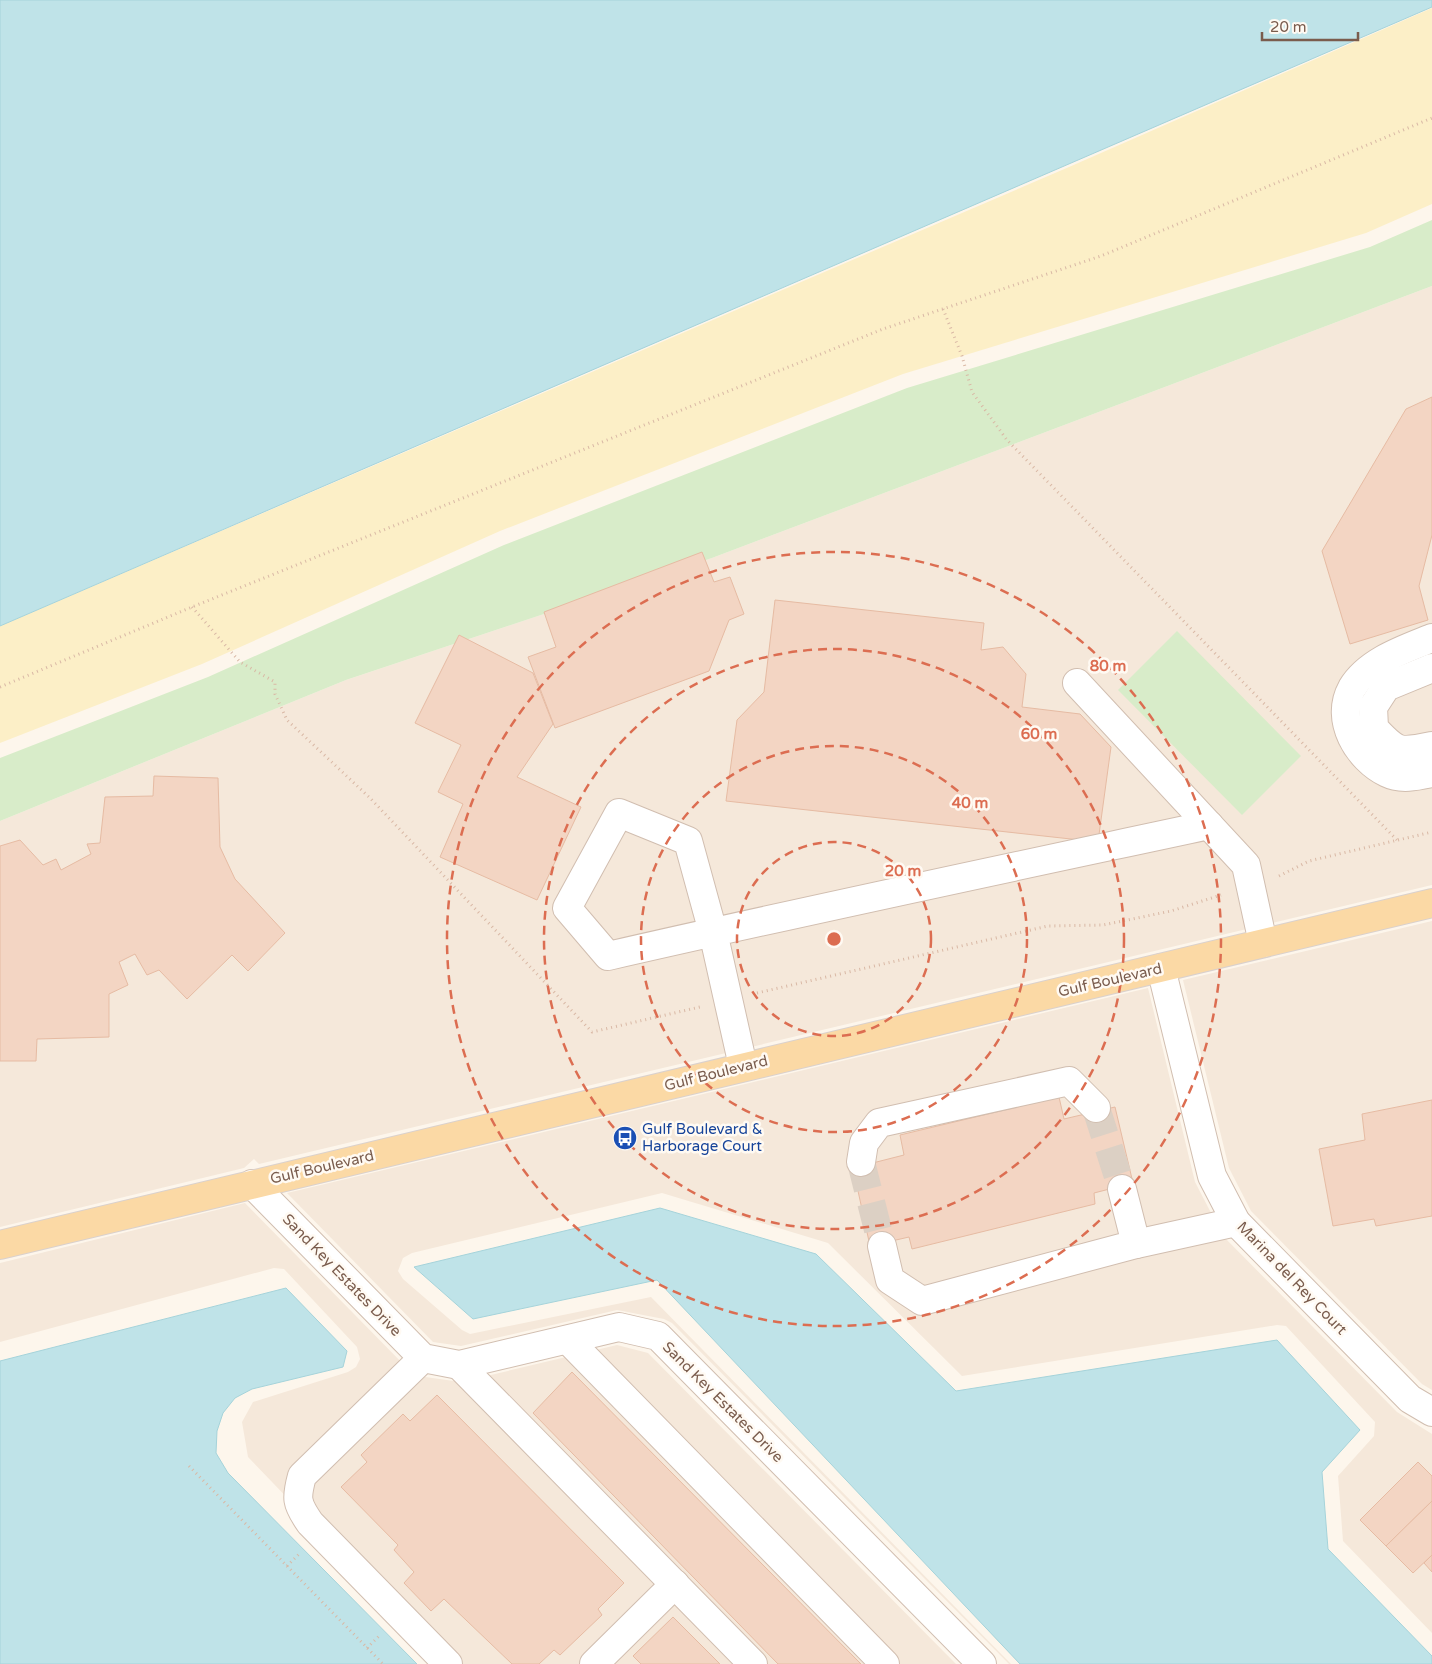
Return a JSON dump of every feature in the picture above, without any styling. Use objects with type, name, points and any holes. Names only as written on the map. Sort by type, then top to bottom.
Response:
[{"type":"main road","name":"Gulf Boulevard","points":[[0,1245],[743,1066],[1432,903]]},
{"type":"street","points":[[1432,638],[1383,660],[1360,678],[1352,689],[1347,721],[1350,735],[1361,753],[1388,774],[1403,777],[1432,773]]},
{"type":"street","points":[[1432,668],[1386,687],[1373,707],[1374,728],[1391,747],[1409,750],[1432,746]]},
{"type":"street","points":[[1077,682],[1246,865],[1263,943]]},
{"type":"street","points":[[743,1066],[713,932],[688,841],[619,813],[568,908],[608,956],[713,932],[785,916],[1209,826]]},
{"type":"street","name":"Marina del Rey Court","points":[[1161,968],[1212,1176],[1236,1222],[1410,1398],[1432,1412]]},
{"type":"street","points":[[862,1162],[864,1143],[879,1124],[888,1121],[1069,1081],[1096,1108]]},
{"type":"street","name":"Sand Key Estates Drive","points":[[252,1184],[423,1358],[459,1365],[619,1327],[658,1336],[982,1664]]},
{"type":"street","points":[[1122,1189],[1136,1244]]},
{"type":"street","points":[[882,1246],[890,1280],[922,1301],[1136,1244],[1236,1222]]},
{"type":"street","points":[[568,1340],[884,1664]]},
{"type":"street","points":[[423,1358],[302,1476],[298,1493],[298,1506],[310,1523],[448,1664]]},
{"type":"street","points":[[459,1365],[753,1664]]},
{"type":"street","points":[[608,1659],[675,1584]]},
{"type":"path","points":[[0,687],[192,607],[883,329],[1101,256],[1432,118]]},
{"type":"path","points":[[943,309],[962,356],[972,392],[1007,440],[1398,840]]},
{"type":"path","points":[[192,607],[240,662],[275,682],[275,694],[287,720],[370,798],[592,1032],[1048,926],[1103,925],[1171,912],[1275,878],[1309,861],[1432,832]]},
{"type":"path","points":[[189,1466],[383,1664]]},
{"type":"path","points":[[287,1566],[304,1549]]},
{"type":"path","points":[[367,1648],[384,1630]]},
{"type":"shaded area","points":[[1432,286],[1432,885],[259,1164],[254,1159],[244,1168],[0,1227],[0,821],[346,680],[712,558]]},
{"type":"shaded area","points":[[1432,921],[1432,1390],[1422,1384],[1251,1211],[1229,1168],[1183,980]]},
{"type":"shaded area","points":[[1148,988],[1195,1182],[1223,1236],[1397,1412],[1432,1434],[1432,1633],[1343,1541],[1338,1476],[1374,1436],[1375,1422],[1286,1326],[1277,1325],[962,1376],[828,1243],[662,1193],[412,1253],[403,1258],[398,1271],[403,1279],[462,1330],[470,1334],[651,1297],[1011,1664],[1009,1664],[672,1323],[664,1319],[617,1310],[461,1346],[433,1342],[287,1193]]},
{"type":"shaded area","points":[[245,1203],[410,1371],[418,1376],[461,1382],[617,1345],[648,1353],[956,1664],[447,1664],[248,1457],[242,1422],[253,1402],[348,1372],[356,1367],[360,1359],[357,1347],[284,1269],[274,1268],[0,1342],[0,1263]]},
{"type":"green space","points":[[1432,220],[1432,286],[712,558],[346,680],[0,821],[0,758],[208,677],[504,545],[907,388],[1370,247]]},
{"type":"green space","points":[[1177,631],[1301,756],[1242,815],[1118,690]]},
{"type":"sand","points":[[1432,8],[1432,204],[1366,233],[903,374],[500,531],[202,664],[0,743],[0,626],[1069,167]]},
{"type":"water","points":[[0,0],[1432,0],[1432,7],[0,626]]},
{"type":"water","points":[[660,1208],[816,1254],[956,1391],[1277,1340],[1360,1430],[1322,1472],[1328,1549],[1432,1656],[1432,1664],[1020,1664],[657,1280],[473,1319],[414,1267]]},
{"type":"water","points":[[286,1288],[347,1351],[343,1367],[252,1389],[235,1398],[223,1413],[217,1431],[216,1453],[228,1473],[417,1664],[0,1664],[0,1361]]},
{"type":"building","points":[[1432,397],[1432,535],[1419,586],[1428,620],[1350,644],[1322,551],[1406,409]]},
{"type":"building","points":[[702,552],[714,582],[730,577],[744,614],[729,620],[709,671],[555,728],[528,657],[556,647],[544,612]]},
{"type":"building","points":[[775,600],[984,623],[981,650],[1003,647],[1026,674],[1022,707],[1080,714],[1111,747],[1098,842],[726,801],[737,720],[764,692]]},
{"type":"building","points":[[459,635],[533,673],[553,724],[517,777],[581,807],[537,900],[440,857],[463,804],[438,792],[461,745],[415,723]]},
{"type":"building","points":[[154,776],[218,778],[220,847],[235,879],[285,933],[248,971],[232,955],[187,999],[159,970],[147,975],[135,954],[119,962],[128,985],[109,994],[109,1037],[37,1039],[36,1061],[0,1061],[0,846],[20,840],[43,865],[56,859],[61,870],[91,854],[87,844],[100,843],[105,797],[153,796]]},
{"type":"building","points":[[1059,1097],[1064,1119],[1115,1107],[1133,1183],[1094,1193],[1095,1204],[912,1249],[909,1237],[870,1246],[853,1168],[904,1155],[900,1135]]},
{"type":"building","points":[[1432,1100],[1432,1216],[1376,1226],[1374,1219],[1333,1226],[1319,1149],[1365,1140],[1362,1114]]},
{"type":"building","points":[[572,1372],[861,1664],[778,1664],[533,1413]]},
{"type":"building","points":[[437,1395],[624,1583],[598,1609],[602,1615],[560,1655],[554,1650],[539,1664],[512,1664],[444,1599],[431,1611],[404,1583],[414,1572],[394,1550],[398,1545],[341,1487],[367,1462],[361,1455],[403,1414],[410,1421]]},
{"type":"building","points":[[1418,1462],[1432,1476],[1432,1501],[1386,1546],[1360,1520]]},
{"type":"building","points":[[1432,1501],[1432,1555],[1413,1573],[1386,1546]]},
{"type":"building","points":[[1432,1555],[1432,1572],[1424,1563]]},
{"type":"building","points":[[673,1617],[720,1664],[641,1664],[633,1656]]},
{"type":"tunnel","points":[[1096,1108],[1122,1189]]},
{"type":"tunnel","points":[[861,1162],[882,1246]]},
{"type":"place","name":"Gulf Boulevard & Harborage Court","points":[[625,1138]]}]
